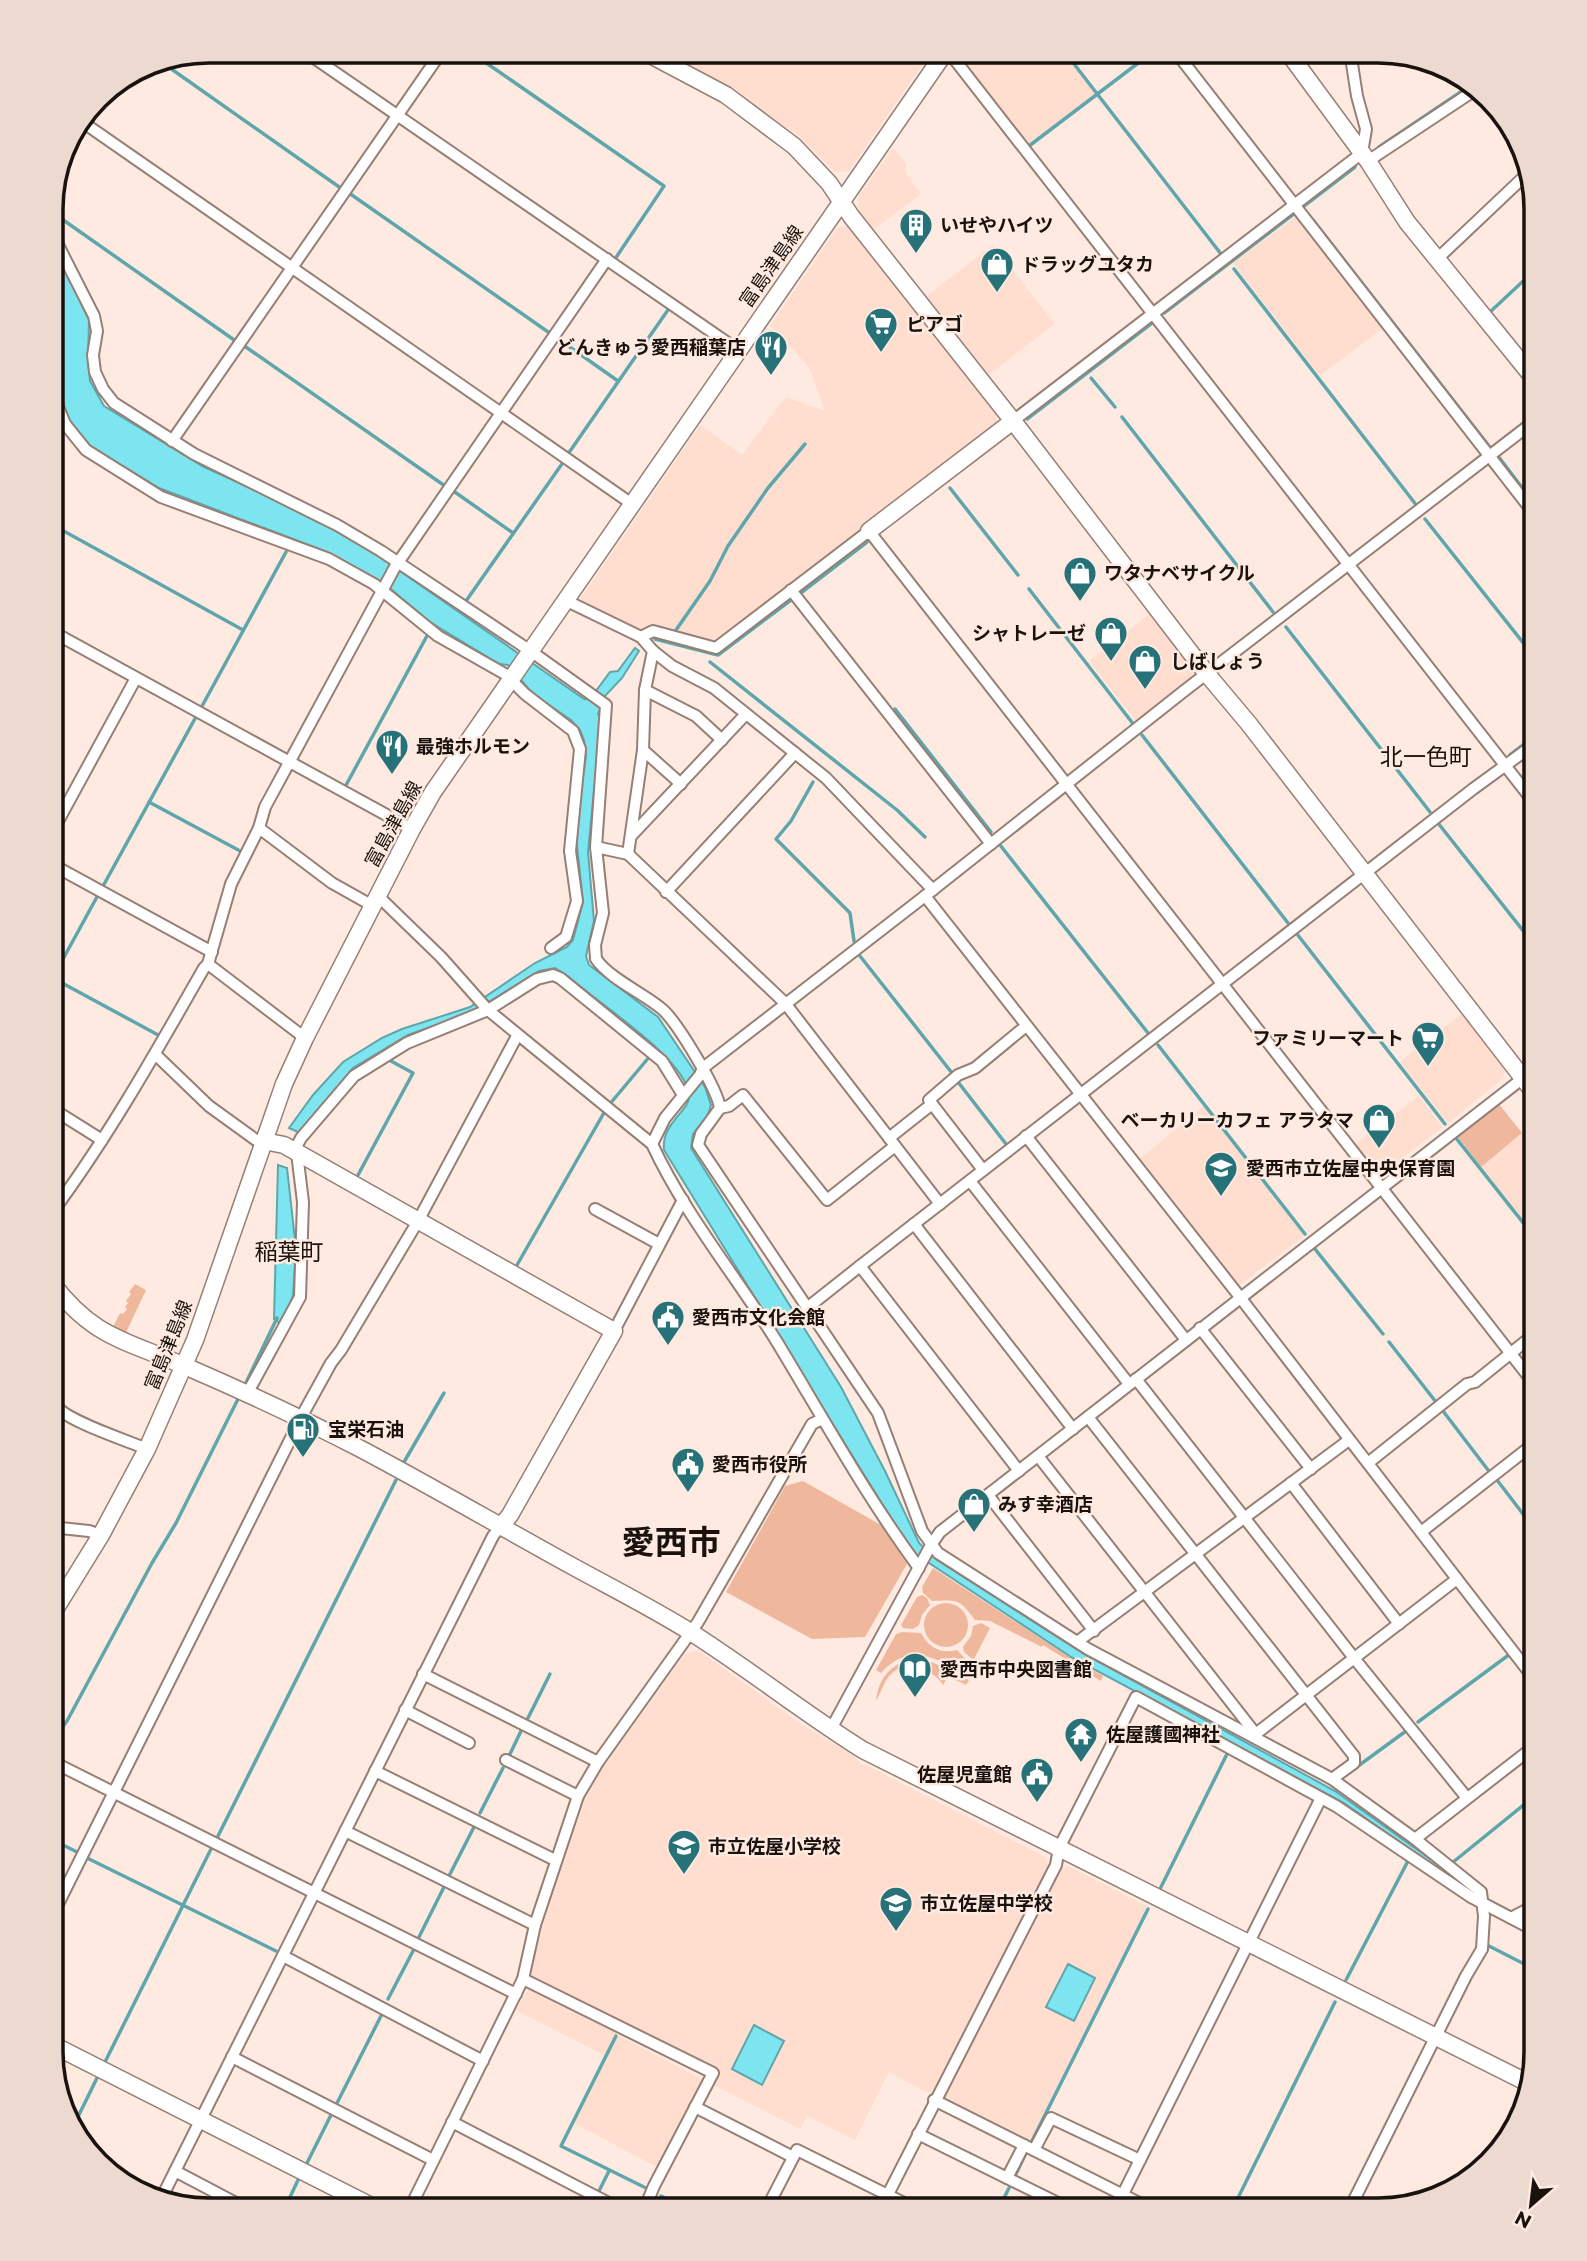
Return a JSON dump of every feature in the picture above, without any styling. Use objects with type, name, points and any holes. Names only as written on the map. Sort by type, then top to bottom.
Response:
[{"type":"street","points":[[321,63],[738,350]]},
{"type":"street","points":[[172,441],[434,63]]},
{"type":"street","points":[[666,63],[726,95],[758,118],[807,158],[829,183],[841,202],[1364,874],[1524,1066]]},
{"type":"street","name":"富島津島線","points":[[63,1588],[101,1535],[147,1449],[185,1366],[284,1084],[305,1038],[433,792],[939,63]]},
{"type":"street","points":[[956,63],[1524,790]]},
{"type":"street","points":[[1184,63],[1524,500]]},
{"type":"street","points":[[1296,63],[1365,157],[1407,222],[1524,362]]},
{"type":"street","points":[[1352,63],[1366,129],[1365,157]]},
{"type":"street","points":[[641,637],[653,631],[716,648],[1153,314],[1365,157],[1468,94]]},
{"type":"street","points":[[89,127],[632,504]]},
{"type":"street","points":[[1436,260],[1521,180]]},
{"type":"street","points":[[63,255],[94,316],[97,331],[93,355],[95,373],[114,403],[194,454],[337,525],[606,705],[596,848],[603,913],[594,944],[596,959],[599,964],[664,1010],[718,1097],[720,1108]]},
{"type":"street","points":[[63,1197],[155,1054],[210,958],[231,884],[259,828],[265,807],[381,588],[607,259]]},
{"type":"street","points":[[63,419],[86,450],[161,497],[329,559],[381,588],[438,636],[512,678],[525,694],[573,731],[580,749],[570,851],[577,901],[566,937],[563,942],[551,948]]},
{"type":"street","points":[[652,1144],[657,1130],[701,1071],[1524,429]]},
{"type":"street","points":[[869,531],[1524,1370]]},
{"type":"street","points":[[791,590],[991,844]]},
{"type":"street","points":[[567,601],[641,637],[671,666],[714,688],[826,778],[929,893],[1026,1026],[1524,1665]]},
{"type":"street","points":[[63,638],[412,829]]},
{"type":"street","points":[[628,854],[643,750],[645,690],[653,651]]},
{"type":"street","points":[[63,812],[136,678]]},
{"type":"street","points":[[645,690],[696,716],[722,740]]},
{"type":"street","points":[[631,835],[746,714]]},
{"type":"street","points":[[643,750],[681,784]]},
{"type":"street","points":[[807,1308],[1221,984],[1524,752]]},
{"type":"street","points":[[666,892],[795,753]]},
{"type":"street","points":[[259,828],[332,883],[375,901],[441,957],[484,1006],[517,1036],[652,1144],[666,1173],[776,1341],[893,1534],[920,1565]]},
{"type":"street","points":[[596,848],[628,854],[785,1003],[940,1204]]},
{"type":"street","points":[[63,871],[210,958],[305,1038]]},
{"type":"street","points":[[242,1392],[300,1297],[303,1202],[295,1152],[301,1138],[354,1076],[407,1043],[537,979],[553,975],[662,1061],[685,1093]]},
{"type":"street","points":[[983,1170],[929,1100],[948,1084],[975,1068],[1026,1026]]},
{"type":"street","points":[[63,1895],[301,1419],[331,1363],[418,1221],[517,1036]]},
{"type":"street","points":[[155,1054],[209,1106],[256,1140],[284,1146],[614,1331]]},
{"type":"street","points":[[831,1729],[940,1532],[1524,1078]]},
{"type":"street","points":[[932,1104],[827,1200],[743,1095],[729,1106],[720,1108],[701,1134],[698,1144],[878,1413],[929,1548],[1077,1642],[1332,1779],[1415,1839],[1481,1892],[1484,1916],[1482,1949],[1355,2198]]},
{"type":"street","points":[[63,1116],[102,1140]]},
{"type":"street","points":[[1026,1136],[1186,1340]]},
{"type":"street","points":[[970,1181],[1467,1798]]},
{"type":"street","points":[[166,2191],[493,1536],[510,1516],[614,1331],[683,1200]]},
{"type":"street","points":[[595,1209],[659,1244]]},
{"type":"street","points":[[914,1224],[1073,1429]]},
{"type":"street","points":[[860,1266],[1019,1471]]},
{"type":"street","points":[[63,1298],[84,1319],[122,1342],[185,1366],[301,1419],[691,1632],[863,1750],[1521,2080]]},
{"type":"street","points":[[1200,1328],[1311,1469]]},
{"type":"street","points":[[1368,1463],[1524,1343]]},
{"type":"street","points":[[63,1412],[147,1449]]},
{"type":"street","points":[[1088,1417],[1354,1756],[1354,1763],[1332,1779]]},
{"type":"street","points":[[415,2198],[523,1979],[535,1925],[578,1796],[598,1762],[691,1632],[812,1424],[822,1419]]},
{"type":"street","points":[[1077,1642],[1349,1440]]},
{"type":"street","points":[[1421,1532],[1524,1451]]},
{"type":"street","points":[[1038,1456],[1254,1735]]},
{"type":"street","points":[[1291,1483],[1399,1624]]},
{"type":"street","points":[[988,1495],[1094,1631]]},
{"type":"street","points":[[63,1528],[101,1535]]},
{"type":"street","points":[[1254,1735],[1457,1579]]},
{"type":"street","points":[[423,1674],[598,1762]]},
{"type":"street","points":[[886,2198],[1056,1865],[1059,1848],[1136,1698],[1366,1824],[1482,1903],[1524,1925]]},
{"type":"street","points":[[405,1710],[469,1743]]},
{"type":"street","points":[[1415,1839],[1524,1754]]},
{"type":"street","points":[[506,1760],[578,1796]]},
{"type":"street","points":[[63,1767],[516,1994]]},
{"type":"street","points":[[375,1771],[555,1860]]},
{"type":"street","points":[[1121,2198],[1321,1798]]},
{"type":"street","points":[[345,1831],[535,1925]]},
{"type":"street","points":[[1511,1918],[1524,1911]]},
{"type":"street","points":[[283,1956],[483,2061]]},
{"type":"street","points":[[523,1979],[713,2073],[650,2198]]},
{"type":"street","points":[[63,2050],[355,2198]]},
{"type":"street","points":[[232,2057],[433,2160]]},
{"type":"street","points":[[934,2100],[1129,2198]]},
{"type":"street","points":[[695,2107],[793,2157]]},
{"type":"street","points":[[1007,2178],[1051,2118],[1140,2160]]},
{"type":"street","points":[[452,2122],[599,2198]]},
{"type":"street","points":[[918,2134],[1048,2198]]},
{"type":"street","points":[[774,2198],[797,2150],[893,2198]]},
{"type":"street","points":[[175,2171],[226,2198]]},
{"type":"shaded area","points":[[681,63],[924,63],[849,171],[835,172],[799,136],[730,89]]},
{"type":"shaded area","points":[[960,63],[1072,63],[1096,94],[1026,147]]},
{"type":"shaded area","points":[[893,148],[906,164],[905,172],[921,194],[873,230],[859,211],[858,197]]},
{"type":"shaded area","points":[[1300,214],[1387,325],[1320,376],[1233,263]]},
{"type":"shaded area","points":[[849,226],[997,416],[997,424],[716,642],[677,631],[711,582],[743,526],[806,443],[767,487],[674,630],[655,625],[640,630],[579,601],[700,425],[742,455],[786,397],[825,411],[809,367],[770,326],[838,227]]},
{"type":"shaded area","points":[[993,245],[1055,324],[987,376],[925,297]]},
{"type":"shaded area","points":[[1151,613],[1195,671],[1194,677],[1137,722],[1089,661]]},
{"type":"shaded area","points":[[1463,1013],[1505,1066],[1503,1078],[1448,1123],[1400,1062]]},
{"type":"shaded area","points":[[1419,1096],[1442,1127],[1378,1177],[1354,1145]]},
{"type":"shaded area","points":[[1499,1104],[1522,1133],[1481,1167],[1458,1137]]},
{"type":"shaded area","name":"愛西市立佐屋中央保育園","points":[[1204,1106],[1304,1236],[1237,1287],[1138,1160]]},
{"type":"shaded area","points":[[1524,1132],[1524,1222],[1481,1167]]},
{"type":"shaded area","points":[[135,1284],[146,1290],[124,1337],[111,1331],[120,1313],[123,1314],[127,1309],[126,1301]]},
{"type":"shaded area","points":[[803,1481],[881,1525],[907,1564],[865,1637],[812,1639],[726,1592],[785,1486]]},
{"type":"shaded area","points":[[933,1568],[1103,1676],[1101,1681],[1043,1645],[1042,1647],[990,1621],[975,1620],[957,1602],[932,1601],[923,1593],[922,1587]]},
{"type":"shaded area","points":[[922,1595],[930,1605],[922,1615],[919,1625],[913,1629],[903,1628],[901,1625],[917,1597]]},
{"type":"shaded area","points":[[946,1603],[961,1610],[968,1625],[961,1640],[946,1647],[931,1640],[924,1625],[931,1610]]},
{"type":"shaded area","points":[[981,1623],[990,1628],[972,1659],[964,1652],[963,1647],[971,1636],[973,1626]]},
{"type":"shaded area","points":[[921,1633],[931,1646],[940,1650],[957,1650],[971,1665],[967,1674],[933,1658],[912,1655],[891,1663],[881,1673],[876,1670],[896,1634]]},
{"type":"shaded area","name":"市立佐屋小学校","points":[[698,1650],[798,1722],[852,1755],[861,1764],[1045,1857],[1048,1866],[936,2089],[928,2093],[889,2072],[855,2140],[807,2116],[800,2129],[714,2085],[720,2072],[529,1975],[550,1901],[584,1802],[600,1772],[685,1654]]},
{"type":"shaded area","points":[[911,1659],[934,1663],[969,1680],[966,1685],[948,1676],[943,1685],[933,1674],[911,1660],[891,1674],[876,1700],[886,1674]]},
{"type":"shaded area","name":"市立佐屋中学校","points":[[1068,1866],[1147,1906],[1028,2144],[945,2100],[944,2097],[1060,1869]]},
{"type":"shaded area","points":[[528,1990],[617,2033],[700,2078],[701,2082],[657,2167],[574,2123],[608,2057],[516,2010]]},
{"type":"water","points":[[63,266],[89,320],[90,381],[104,406],[204,467],[284,503],[361,544],[584,699],[590,699],[610,672],[618,671],[635,648],[639,651],[622,678],[605,696],[598,714],[601,719],[588,852],[594,921],[586,956],[589,965],[658,1017],[705,1087],[711,1105],[708,1115],[693,1134],[691,1148],[841,1387],[919,1543],[937,1560],[1084,1654],[1335,1791],[1478,1893],[1476,1895],[1344,1803],[1071,1657],[911,1551],[664,1150],[664,1140],[671,1124],[689,1100],[684,1079],[638,1031],[568,976],[555,968],[539,971],[473,1012],[408,1035],[353,1068],[300,1133],[289,1128],[313,1095],[343,1062],[402,1029],[470,1007],[535,963],[567,947],[573,940],[583,902],[577,845],[578,811],[586,756],[584,740],[571,720],[533,694],[508,665],[499,664],[430,622],[392,590],[327,552],[159,488],[87,444],[63,408]]},
{"type":"water","points":[[278,1165],[287,1168],[296,1249],[293,1296],[281,1324],[274,1319]]},
{"type":"water","points":[[1068,1964],[1095,1978],[1074,2021],[1046,2007]]},
{"type":"water","points":[[754,2025],[784,2041],[762,2085],[732,2069]]},
{"type":"waterway","points":[[486,63],[664,186],[615,259],[617,261]]},
{"type":"waterway","points":[[1073,63],[1221,254]]},
{"type":"waterway","points":[[1029,146],[1138,63]]},
{"type":"waterway","points":[[170,68],[342,189]]},
{"type":"waterway","points":[[1379,147],[1463,91]]},
{"type":"waterway","points":[[1164,313],[1355,167]]},
{"type":"waterway","points":[[349,193],[551,334]]},
{"type":"waterway","points":[[63,220],[237,342]]},
{"type":"waterway","points":[[1313,220],[1489,446]]},
{"type":"waterway","points":[[1234,269],[1417,506]]},
{"type":"waterway","points":[[1490,312],[1524,280]]},
{"type":"waterway","points":[[568,454],[670,307]]},
{"type":"waterway","points":[[1027,419],[1152,323]]},
{"type":"waterway","points":[[557,338],[618,381]]},
{"type":"waterway","points":[[243,345],[445,486]]},
{"type":"waterway","points":[[1091,378],[1115,407]]},
{"type":"waterway","points":[[1122,417],[1273,612]]},
{"type":"waterway","points":[[676,630],[768,488],[805,444]]},
{"type":"waterway","points":[[1498,456],[1524,490]]},
{"type":"waterway","points":[[466,601],[564,461]]},
{"type":"waterway","points":[[950,488],[1018,575]]},
{"type":"waterway","points":[[452,490],[513,533]]},
{"type":"waterway","points":[[1425,519],[1524,644]]},
{"type":"waterway","points":[[63,531],[243,630]]},
{"type":"waterway","points":[[802,592],[867,542]]},
{"type":"waterway","points":[[201,708],[286,552]]},
{"type":"waterway","points":[[1029,589],[1134,725]]},
{"type":"waterway","points":[[655,639],[718,655],[791,600]]},
{"type":"waterway","points":[[1286,627],[1430,812]]},
{"type":"waterway","points":[[345,787],[428,634]]},
{"type":"waterway","points":[[710,662],[897,810],[925,837]]},
{"type":"waterway","points":[[895,709],[991,832]]},
{"type":"waterway","points":[[102,888],[197,715]]},
{"type":"waterway","points":[[1142,735],[1288,923]]},
{"type":"waterway","points":[[1510,755],[1524,744]]},
{"type":"waterway","points":[[813,782],[791,821],[776,839],[850,913],[854,941]]},
{"type":"waterway","points":[[149,802],[242,852]]},
{"type":"waterway","points":[[1438,823],[1524,932]]},
{"type":"waterway","points":[[1000,845],[1148,1033]]},
{"type":"waterway","points":[[63,959],[98,895]]},
{"type":"waterway","points":[[1297,934],[1445,1124]]},
{"type":"waterway","points":[[860,956],[952,1073]]},
{"type":"waterway","points":[[63,983],[160,1036]]},
{"type":"waterway","points":[[1158,1045],[1305,1234]]},
{"type":"waterway","points":[[609,1105],[650,1056]]},
{"type":"waterway","points":[[358,1175],[413,1073],[389,1060]]},
{"type":"waterway","points":[[958,1082],[1006,1144]]},
{"type":"waterway","points":[[517,1265],[605,1111]]},
{"type":"waterway","points":[[1456,1138],[1524,1224]]},
{"type":"waterway","points":[[1315,1249],[1383,1334]]},
{"type":"waterway","points":[[244,1387],[277,1318]]},
{"type":"waterway","points":[[1389,1342],[1436,1402]]},
{"type":"waterway","points":[[404,1462],[444,1393]]},
{"type":"waterway","points":[[63,1726],[176,1523],[239,1397]]},
{"type":"waterway","points":[[1443,1411],[1488,1470]]},
{"type":"waterway","points":[[217,1838],[396,1480]]},
{"type":"waterway","points":[[1497,1480],[1524,1515]]},
{"type":"waterway","points":[[1418,1722],[1510,1654],[1509,1652]]},
{"type":"waterway","points":[[528,1718],[550,1674]]},
{"type":"waterway","points":[[510,1754],[521,1731]]},
{"type":"waterway","points":[[1354,1769],[1406,1731]]},
{"type":"waterway","points":[[1160,1889],[1227,1754]]},
{"type":"waterway","points":[[480,1813],[503,1768]]},
{"type":"waterway","points":[[1452,1863],[1524,1805]]},
{"type":"waterway","points":[[449,1876],[474,1827]]},
{"type":"waterway","points":[[63,1845],[79,1853]]},
{"type":"waterway","points":[[105,2062],[212,1847]]},
{"type":"waterway","points":[[85,1857],[276,1951]]},
{"type":"waterway","points":[[1346,1980],[1409,1859]]},
{"type":"waterway","points":[[418,1939],[444,1887]]},
{"type":"waterway","points":[[1032,2141],[1148,1909]]},
{"type":"waterway","points":[[1487,1943],[1524,1964]]},
{"type":"waterway","points":[[388,1999],[413,1951]]},
{"type":"waterway","points":[[1238,2198],[1335,2002]]},
{"type":"waterway","points":[[335,2107],[382,2014]]},
{"type":"waterway","points":[[616,2036],[561,2146],[648,2189]]},
{"type":"waterway","points":[[78,2116],[97,2078]]},
{"type":"waterway","points":[[306,2165],[332,2113]]},
{"type":"waterway","points":[[1015,2176],[1026,2153]]},
{"type":"waterway","points":[[599,2191],[609,2171]]},
{"type":"waterway","points":[[290,2198],[298,2180]]},
{"type":"waterway","points":[[1004,2198],[1009,2188]]},
{"type":"waterway","points":[[661,2196],[665,2198]]},
{"type":"place","name":"いせやハイツ","points":[[916,255]]},
{"type":"place","name":"ドラッグユタカ","points":[[997,294]]},
{"type":"place","name":"ピアゴ","points":[[881,354]]},
{"type":"place","name":"どんきゅう愛西稲葉店","points":[[771,377]]},
{"type":"place","name":"ワタナベサイクル","points":[[1080,603]]},
{"type":"place","name":"シャトレーゼ","points":[[1111,663]]},
{"type":"place","name":"しばしょう","points":[[1145,691]]},
{"type":"place","name":"最強ホルモン","points":[[392,776]]},
{"type":"place","name":"ファミリーマート","points":[[1428,1068]]},
{"type":"place","name":"ベーカリーカフェ アラタマ","points":[[1379,1150]]},
{"type":"place","name":"愛西市立佐屋中央保育園","points":[[1221,1198]]},
{"type":"place","name":"愛西市文化会館","points":[[668,1347]]},
{"type":"place","name":"宝栄石油","points":[[303,1459]]},
{"type":"place","name":"愛西市役所","points":[[688,1494]]},
{"type":"place","name":"みす幸酒店","points":[[974,1534]]},
{"type":"place","name":"愛西市中央図書館","points":[[915,1699]]},
{"type":"place","name":"佐屋護國神社","points":[[1081,1764]]},
{"type":"place","name":"佐屋児童館","points":[[1037,1804]]},
{"type":"place","name":"市立佐屋小学校","points":[[684,1876]]},
{"type":"place","name":"市立佐屋中学校","points":[[896,1933]]},
{"type":"district","name":"北一色町","points":[[1426,757]]},
{"type":"district","name":"稲葉町","points":[[289,1252]]},
{"type":"district","name":"愛西市","points":[[671,1542]]}]
